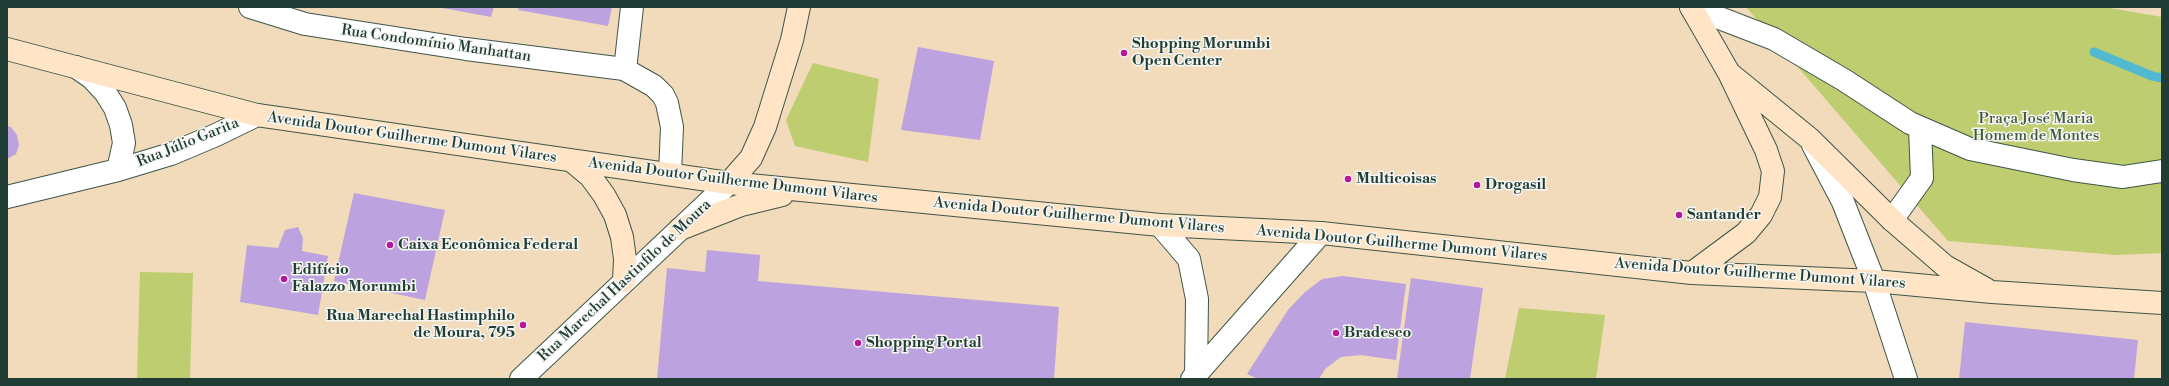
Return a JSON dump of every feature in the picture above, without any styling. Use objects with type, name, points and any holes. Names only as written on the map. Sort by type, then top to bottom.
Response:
[{"type":"main road","name":"Rua Marechal Hastinfilo de Moura","points":[[729,183],[751,158],[764,127],[792,40],[799,7]]},
{"type":"main road","points":[[1691,7],[1728,73],[1766,150],[1773,171],[1770,197],[1761,215],[1746,233],[1692,273]]},
{"type":"main road","name":"Avenida Doutor Guilherme Dumont Vilares","points":[[7,49],[257,114],[729,183],[1160,225],[1321,233],[1692,273],[1874,281],[1992,292],[2162,303]]},
{"type":"main road","points":[[1728,73],[1810,139],[1892,220],[1945,266],[1992,292]]},
{"type":"main road","points":[[572,161],[590,176],[604,195],[615,215],[622,237],[625,259],[624,281]]},
{"type":"main road","points":[[680,229],[741,205],[805,191]]},
{"type":"street","name":"Rua Condomínio Manhattan","points":[[250,7],[305,24],[466,49],[625,70],[654,86],[663,95],[667,103],[672,127],[670,174]]},
{"type":"street","points":[[625,70],[632,7]]},
{"type":"street","points":[[1691,7],[1774,39],[1920,128],[1970,149],[2074,170],[2123,177],[2162,172]]},
{"type":"street","name":"Rua Júlio Garita","points":[[76,67],[92,78],[105,92],[115,108],[121,125],[124,143],[118,170]]},
{"type":"street","name":"Rua Júlio Garita","points":[[7,197],[118,170],[190,146],[257,114]]},
{"type":"street","points":[[1892,220],[1922,178],[1920,128]]},
{"type":"street","points":[[1810,139],[1843,202],[1874,281],[1906,379]]},
{"type":"street","name":"Rua Marechal Hastinfilo de Moura","points":[[521,379],[729,183]]},
{"type":"street","points":[[1160,225],[1189,259],[1198,299],[1194,376]]},
{"type":"street","points":[[1194,376],[1321,233]]},
{"type":"green space","name":"Praça José Maria Homem de Montes","points":[[1746,7],[2104,7],[2162,17],[2162,253],[2116,255],[1948,241]]},
{"type":"green space","points":[[813,63],[879,79],[868,162],[795,146],[786,120]]},
{"type":"green space","points":[[140,272],[193,273],[190,379],[137,379]]},
{"type":"green space","points":[[1519,308],[1605,315],[1596,379],[1505,379]]},
{"type":"building","points":[[437,7],[494,7],[491,17]]},
{"type":"building","points":[[519,7],[612,7],[608,26],[518,10]]},
{"type":"building","points":[[918,47],[994,61],[980,140],[901,130]]},
{"type":"building","points":[[7,126],[11,127],[17,135],[19,145],[16,154],[7,159]]},
{"type":"building","name":"Caixa Econômica Federal","points":[[354,193],[445,210],[425,300],[334,281]]},
{"type":"building","name":"Edifício Falazzo Morumbi","points":[[298,227],[303,238],[302,251],[328,256],[318,315],[240,302],[247,245],[278,248],[285,230]]},
{"type":"building","name":"Shopping Portal","points":[[707,250],[760,255],[758,281],[1059,307],[1054,379],[657,379],[667,268],[705,272]]},
{"type":"building","name":"Bradesco","points":[[1343,276],[1406,284],[1396,360],[1361,355],[1341,357],[1325,369],[1319,379],[1258,379],[1247,374],[1288,310],[1304,293],[1322,279]]},
{"type":"building","points":[[1411,278],[1483,288],[1470,379],[1397,379]]},
{"type":"building","points":[[1965,322],[2138,340],[2134,379],[1959,379]]},
{"type":"waterway","points":[[2094,52],[2152,76],[2162,78]]},
{"type":"place","name":"Shopping Morumbi Open Center","points":[[1124,53]]},
{"type":"place","name":"Multicoisas","points":[[1348,179]]},
{"type":"place","name":"Drogasil","points":[[1477,185]]},
{"type":"place","name":"Santander","points":[[1679,215]]},
{"type":"place","name":"Caixa Econômica Federal","points":[[390,245]]},
{"type":"place","name":"Edifício Falazzo Morumbi","points":[[284,279]]},
{"type":"place","name":"Rua Marechal Hastimphilo de Moura, 795","points":[[523,325]]},
{"type":"place","name":"Bradesco","points":[[1336,333]]},
{"type":"place","name":"Shopping Portal","points":[[858,343]]}]
